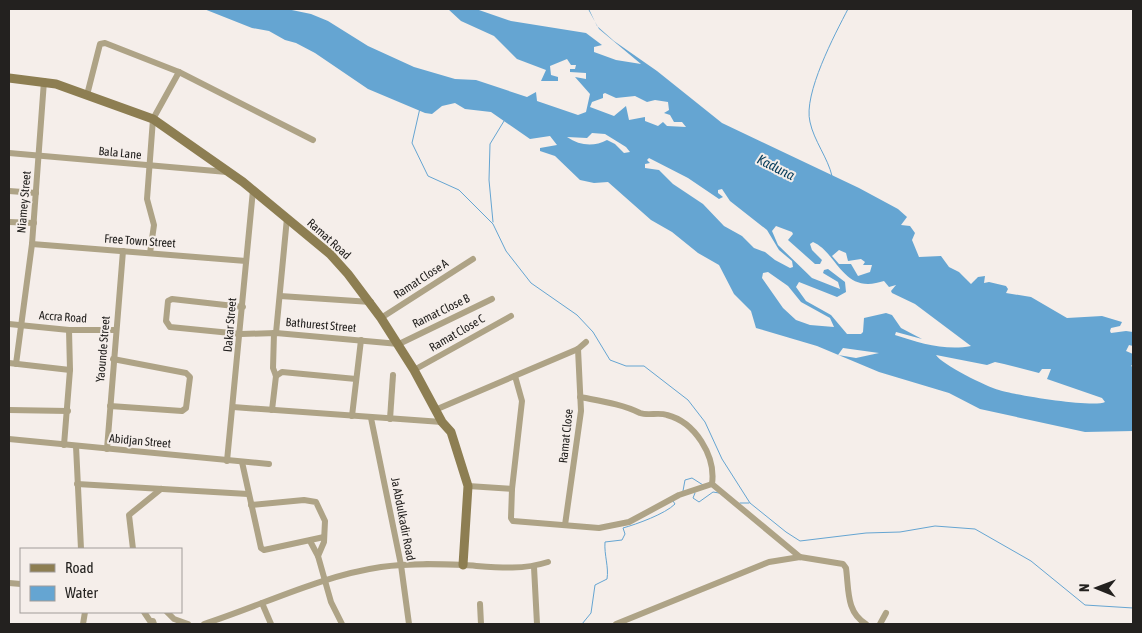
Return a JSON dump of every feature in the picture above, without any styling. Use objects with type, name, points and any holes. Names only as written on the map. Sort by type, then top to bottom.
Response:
[{"type":"street","points":[[87,95],[102,43],[179,72],[313,140]]},
{"type":"street","points":[[150,253],[154,225],[147,200],[153,119],[179,72]]},
{"type":"street","name":"Ramat Road","points":[[9,78],[44,81],[153,119],[253,190],[330,254],[382,318],[399,344],[442,422],[451,432],[468,486],[463,565]]},
{"type":"street","name":"Niamey Street","points":[[12,364],[21,325],[32,244],[44,81]]},
{"type":"street","name":"Bala Lane","points":[[9,153],[150,167],[229,172]]},
{"type":"street","name":"Dakar Street","points":[[227,461],[253,190]]},
{"type":"street","points":[[9,191],[36,193]]},
{"type":"street","points":[[272,410],[276,376],[273,368],[275,333],[287,218]]},
{"type":"street","points":[[9,222],[34,223]]},
{"type":"street","name":"Free Town Street","points":[[32,244],[246,261]]},
{"type":"street","name":"Yaounde Street","points":[[107,449],[115,330],[123,251]]},
{"type":"street","name":"Ramat Close A","points":[[382,318],[473,259]]},
{"type":"street","points":[[280,296],[370,302]]},
{"type":"street","name":"Bathurest Street","points":[[243,307],[172,299],[168,301],[166,321],[170,327],[240,334],[275,333],[399,344]]},
{"type":"street","name":"Ramat Close B","points":[[399,344],[492,299]]},
{"type":"street","name":"Ramat Close C","points":[[414,370],[512,316]]},
{"type":"street","name":"Accra Road","points":[[9,324],[69,330],[115,330]]},
{"type":"street","points":[[64,445],[70,370],[69,330]]},
{"type":"street","points":[[352,416],[361,340]]},
{"type":"street","points":[[435,410],[578,349],[586,342]]},
{"type":"street","name":"Ramat Close","points":[[565,525],[581,411],[578,349]]},
{"type":"street","points":[[110,406],[182,411],[186,408],[189,375],[113,359]]},
{"type":"street","points":[[12,364],[70,370]]},
{"type":"street","points":[[276,376],[282,372],[356,379]]},
{"type":"street","points":[[390,419],[393,375]]},
{"type":"street","points":[[515,376],[522,401],[512,489],[511,518],[513,521],[599,528],[629,522],[679,495],[712,484]]},
{"type":"street","points":[[580,397],[626,407],[642,414],[665,414],[679,419],[691,428],[707,451],[714,474],[712,484]]},
{"type":"street","points":[[233,407],[442,422]]},
{"type":"street","points":[[9,410],[68,410]]},
{"type":"street","name":"Ja Abdulkadir Road","points":[[371,418],[401,565],[409,624]]},
{"type":"street","name":"Abidjan Street","points":[[9,439],[269,464]]},
{"type":"street","points":[[76,446],[81,548]]},
{"type":"street","points":[[242,462],[261,548],[264,550],[324,537]]},
{"type":"street","points":[[77,484],[248,494]]},
{"type":"street","points":[[712,484],[800,557]]},
{"type":"street","points":[[468,486],[512,489]]},
{"type":"street","points":[[132,548],[130,515],[160,489]]},
{"type":"street","points":[[251,505],[304,500],[313,501],[325,521],[324,537],[318,556]]},
{"type":"street","points":[[310,541],[318,556],[331,602],[342,624]]},
{"type":"street","points":[[616,624],[769,562],[800,557],[843,564],[846,568],[852,610],[857,618],[866,624]]},
{"type":"street","points":[[204,624],[325,580],[401,565],[463,565],[502,568],[534,566],[548,562]]},
{"type":"street","points":[[534,566],[537,624]]},
{"type":"street","points":[[262,603],[271,624]]},
{"type":"street","points":[[480,604],[481,624]]},
{"type":"street","points":[[145,613],[154,624]]},
{"type":"street","points":[[168,613],[174,619],[188,624]]},
{"type":"street","points":[[880,624],[886,613]]},
{"type":"water","name":"Kaduna","points":[[204,9],[287,9],[311,14],[328,21],[368,46],[414,67],[455,79],[476,80],[527,97],[536,92],[537,101],[578,115],[586,112],[590,94],[575,77],[586,79],[586,73],[570,72],[570,69],[575,69],[576,65],[571,65],[567,59],[550,66],[551,75],[558,77],[558,81],[541,81],[546,70],[517,59],[494,36],[461,21],[448,9],[476,9],[511,21],[586,33],[602,45],[594,47],[594,52],[616,60],[641,64],[598,27],[722,123],[859,188],[898,209],[907,217],[901,225],[910,226],[915,233],[912,240],[919,257],[941,256],[949,267],[959,272],[971,284],[978,277],[985,276],[984,283],[989,282],[1006,286],[1008,289],[1006,293],[1031,297],[1067,318],[1102,316],[1122,322],[1120,326],[1111,328],[1110,331],[1111,333],[1133,332],[1133,346],[1129,345],[1126,351],[1133,354],[1133,364],[1131,366],[1133,367],[1133,431],[1085,432],[980,409],[949,393],[879,372],[839,355],[856,358],[879,353],[843,348],[838,355],[817,346],[756,328],[751,311],[734,294],[719,265],[698,253],[672,232],[651,220],[608,182],[594,183],[580,180],[555,156],[540,151],[540,148],[557,145],[550,136],[530,139],[491,112],[465,109],[455,103],[442,106],[432,114],[425,113],[368,89],[315,53],[296,43],[285,40],[269,31],[252,28]],"holes":[[[605,93],[616,98],[635,96],[647,102],[655,100],[668,102],[669,110],[664,113],[670,115],[674,122],[682,122],[686,127],[667,126],[663,122],[658,126],[645,121],[645,117],[629,120],[626,106],[614,116],[590,107],[592,102],[603,98]],[[592,133],[605,134],[626,147],[630,152],[624,153],[615,144],[607,140],[597,144],[587,144],[567,137],[587,138]],[[649,158],[688,178],[719,199],[723,197],[718,193],[718,190],[722,189],[730,201],[767,230],[779,250],[792,261],[793,267],[790,268],[765,252],[754,248],[742,236],[724,226],[703,204],[673,184],[659,170],[645,168],[645,164],[650,163],[647,160]],[[776,226],[792,232],[793,234],[788,240],[815,264],[820,264],[822,260],[812,250],[810,244],[813,242],[827,252],[851,279],[859,283],[868,284],[884,281],[889,287],[896,285],[891,291],[892,293],[915,304],[971,346],[942,347],[895,335],[896,332],[922,339],[901,328],[892,315],[886,313],[864,318],[863,332],[861,334],[847,334],[831,315],[806,301],[796,287],[799,282],[837,297],[846,292],[845,282],[828,269],[824,270],[823,273],[838,282],[840,289],[812,278],[778,245],[772,231]],[[839,250],[846,253],[848,261],[861,259],[865,262],[863,265],[872,265],[870,272],[858,276],[851,264],[839,264],[832,256]],[[768,272],[788,286],[801,302],[830,318],[834,327],[810,325],[796,320],[783,308],[762,278],[763,273]],[[936,355],[987,365],[995,362],[1039,373],[1042,369],[1051,369],[1047,379],[1102,398],[1105,402],[1071,402],[1007,392],[985,385],[946,364]]]},
{"type":"waterway","points":[[832,176],[812,129],[809,110],[811,96],[821,64],[848,9]]},
{"type":"waterway","points":[[420,108],[412,143],[428,176],[459,190],[493,224],[506,251],[531,283],[577,315],[593,332],[610,360],[626,366],[644,366],[688,400],[705,422],[722,459],[750,503],[786,532],[800,541],[866,533],[900,532],[935,526],[975,529],[1031,561],[1085,605],[1133,608]]},
{"type":"waterway","points":[[493,222],[489,180],[490,144],[504,121]]},
{"type":"waterway","points":[[683,491],[685,480],[692,478],[703,485]]},
{"type":"waterway","points":[[695,493],[693,498],[699,502],[713,492],[719,493]]},
{"type":"waterway","points":[[582,624],[591,613],[595,585],[607,579],[605,542],[622,540],[625,534],[623,528],[658,515],[675,504],[673,501]]},
{"type":"waterway","points":[[740,503],[749,503]]}]
